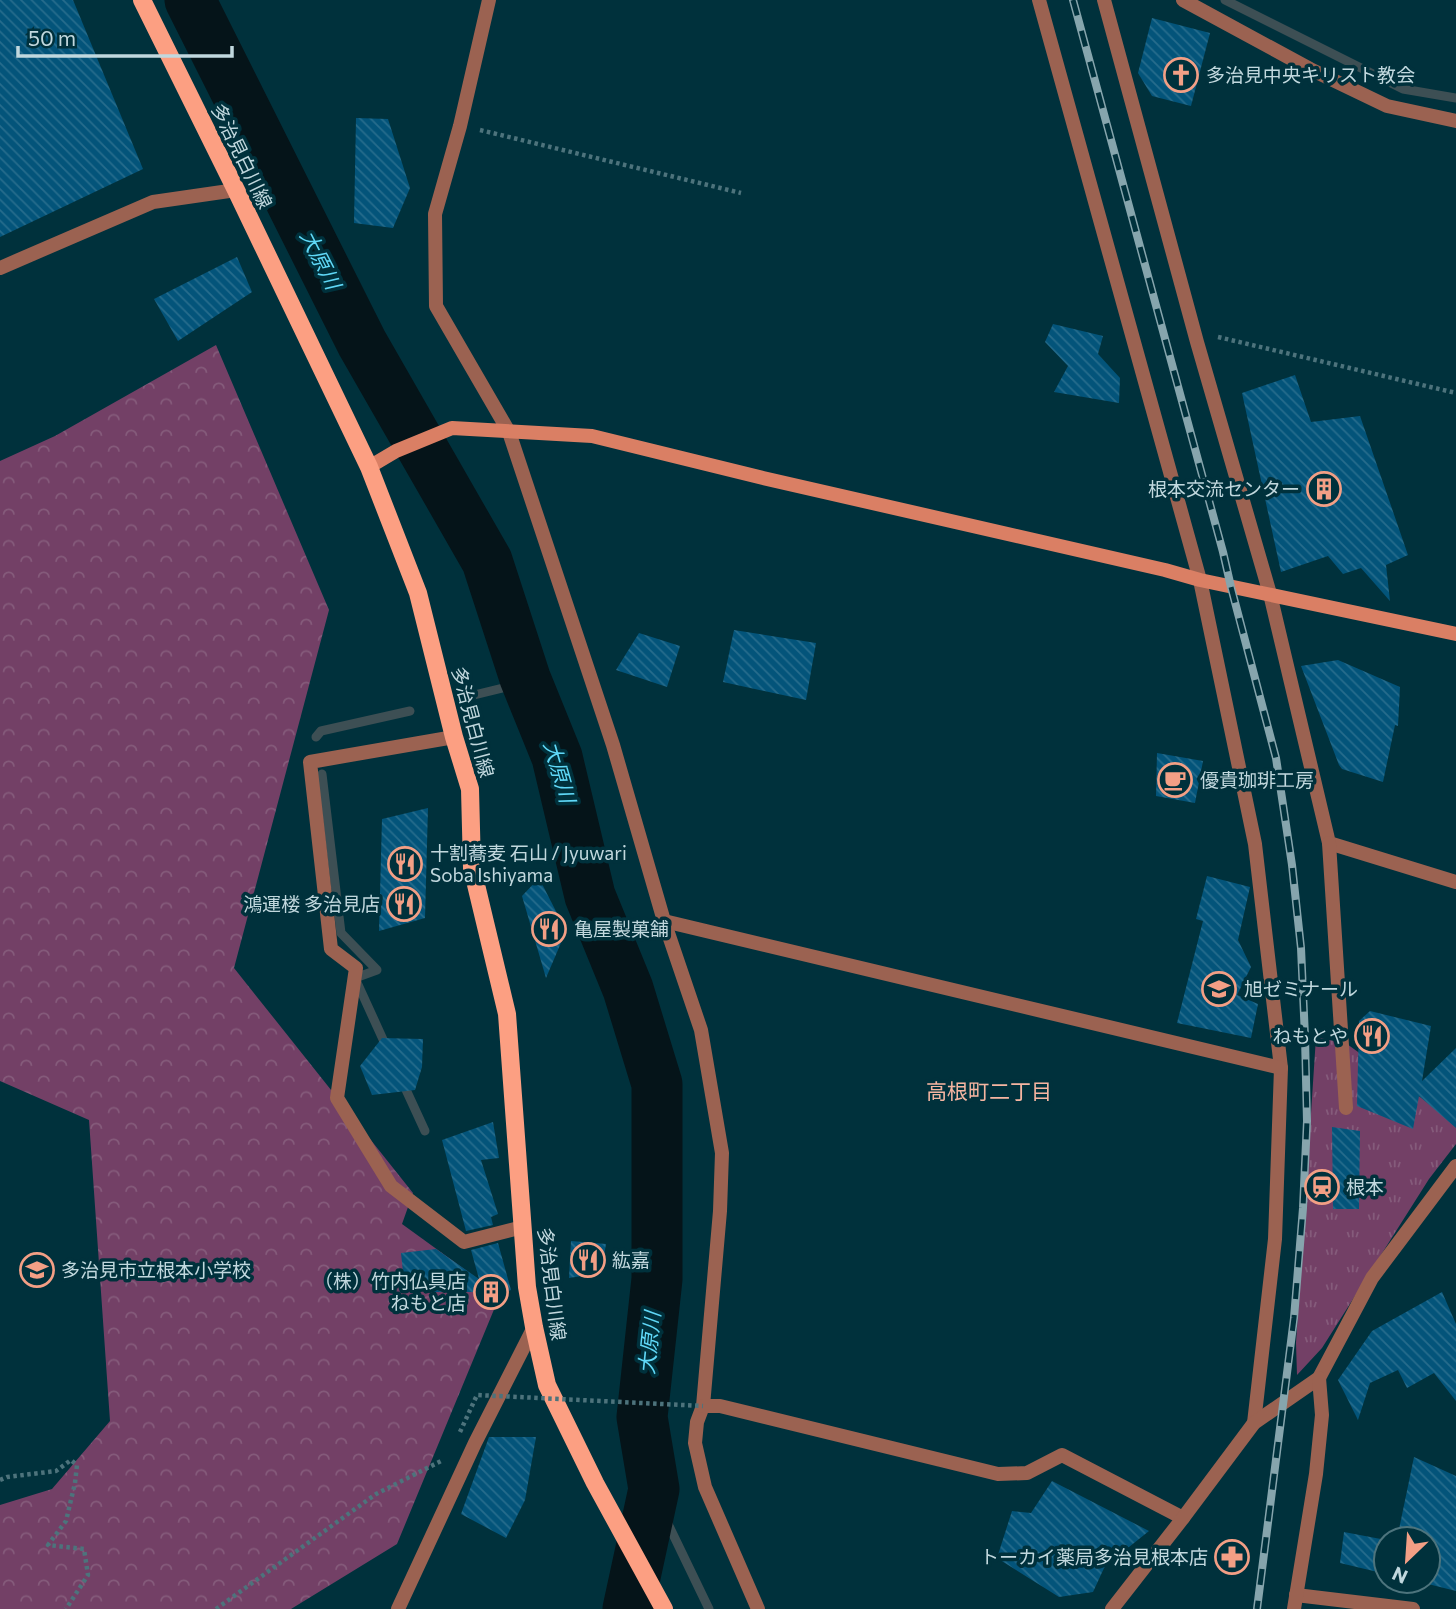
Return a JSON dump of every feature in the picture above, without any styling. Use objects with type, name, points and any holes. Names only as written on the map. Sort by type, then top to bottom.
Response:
[{"type":"main road","name":"多治見白川線","points":[[142,0],[369,467],[418,593],[454,737],[470,789],[472,868],[508,1013],[527,1287],[547,1385],[595,1483],[664,1609]]},
{"type":"street","points":[[489,0],[460,126],[435,214],[436,306],[509,432],[613,745],[664,921],[701,1030],[722,1153],[720,1211],[704,1406],[697,1422],[695,1443],[705,1487],[758,1609]]},
{"type":"street","points":[[1039,0],[1200,580],[1255,844],[1281,1068],[1275,1239],[1254,1423]]},
{"type":"street","points":[[1104,0],[1197,342],[1270,594],[1329,843],[1346,1108]]},
{"type":"street","points":[[1183,0],[1310,69],[1387,106],[1456,121]]},
{"type":"street","points":[[0,268],[153,202],[236,190]]},
{"type":"street","points":[[369,467],[396,451],[452,428],[592,436],[1200,580],[1456,634]]},
{"type":"street","points":[[454,737],[310,762],[331,948],[356,968],[337,1098],[391,1186],[464,1242],[523,1227]]},
{"type":"street","points":[[1329,843],[1456,882]]},
{"type":"street","points":[[664,921],[1281,1068]]},
{"type":"street","points":[[1112,1609],[1254,1423],[1319,1378],[1372,1278],[1456,1166]]},
{"type":"street","points":[[398,1609],[475,1443],[534,1327]]},
{"type":"street","points":[[1319,1378],[1322,1415],[1316,1474],[1295,1602],[1413,1609]]},
{"type":"street","points":[[704,1406],[720,1406],[998,1474],[1027,1473],[1062,1455],[1183,1518]]},
{"type":"path","points":[[460,126],[741,193]]},
{"type":"path","points":[[1197,342],[1214,336],[1456,393]]},
{"type":"path","points":[[460,1432],[477,1395],[704,1406]]},
{"type":"path","points":[[216,1609],[376,1494],[475,1443]]},
{"type":"path","points":[[0,1480],[56,1471],[71,1461],[77,1465],[66,1521],[48,1545],[84,1549],[88,1575],[66,1609]]},
{"type":"green space","points":[[216,345],[329,610],[234,968],[413,1193],[402,1224],[500,1295],[397,1544],[291,1609],[0,1609],[0,1505],[52,1489],[110,1421],[89,1120],[0,1081],[0,461],[55,436]]},
{"type":"green space","points":[[1316,1037],[1347,1044],[1456,1123],[1456,1144],[1429,1179],[1322,1348],[1297,1375],[1296,1343]]},
{"type":"building","points":[[0,0],[73,0],[143,169],[0,237]]},
{"type":"building","points":[[1152,18],[1210,33],[1191,106],[1152,96],[1138,73]]},
{"type":"building","points":[[356,118],[388,119],[410,188],[393,228],[354,223]]},
{"type":"building","points":[[237,257],[252,292],[178,341],[154,299]]},
{"type":"building","points":[[1053,324],[1103,336],[1098,354],[1120,378],[1119,403],[1054,392],[1068,366],[1045,342]]},
{"type":"building","name":"根本交流センター","points":[[1295,375],[1311,422],[1360,416],[1408,555],[1386,565],[1390,601],[1361,568],[1343,574],[1328,556],[1281,572],[1242,393]]},
{"type":"building","points":[[734,630],[816,643],[806,700],[723,682]]},
{"type":"building","points":[[639,633],[680,646],[667,687],[616,670]]},
{"type":"building","points":[[1338,660],[1400,687],[1398,726],[1395,725],[1383,782],[1342,769],[1339,765],[1301,666]]},
{"type":"building","points":[[1157,753],[1203,761],[1195,803],[1156,796]]},
{"type":"building","points":[[428,808],[425,918],[379,931],[382,819]]},
{"type":"building","points":[[1207,876],[1250,887],[1238,940],[1251,967],[1237,995],[1258,1004],[1251,1038],[1177,1023],[1203,921],[1196,919]]},
{"type":"building","points":[[539,878],[566,931],[546,978],[522,896]]},
{"type":"building","points":[[1370,1011],[1431,1026],[1422,1081],[1456,1048],[1456,1128],[1419,1096],[1413,1129],[1357,1106],[1359,1021]]},
{"type":"building","points":[[382,1038],[423,1039],[422,1067],[415,1090],[372,1095],[360,1066]]},
{"type":"building","points":[[493,1122],[499,1158],[481,1160],[498,1214],[491,1217],[493,1225],[466,1231],[442,1140]]},
{"type":"building","points":[[1332,1127],[1360,1131],[1359,1209],[1333,1209]]},
{"type":"building","points":[[571,1241],[606,1244],[601,1273],[569,1278]]},
{"type":"building","points":[[498,1243],[511,1290],[485,1300],[483,1292],[430,1292],[425,1283],[404,1282],[401,1253],[436,1249],[479,1279],[471,1250]]},
{"type":"building","points":[[1442,1292],[1456,1324],[1456,1401],[1434,1373],[1407,1388],[1398,1370],[1370,1383],[1358,1420],[1338,1380],[1372,1331]]},
{"type":"building","points":[[489,1437],[536,1437],[525,1500],[506,1538],[461,1514]]},
{"type":"building","points":[[1414,1457],[1456,1476],[1456,1591],[1442,1588],[1442,1525],[1400,1525]]},
{"type":"building","points":[[1052,1481],[1149,1531],[1129,1547],[1111,1553],[1093,1592],[1059,1597],[997,1558],[1012,1511],[1031,1513]]},
{"type":"building","points":[[1344,1532],[1372,1537],[1372,1571],[1340,1563]]},
{"type":"waterway","name":"大原川","points":[[190,0],[362,343],[487,561],[525,678],[557,757],[590,896],[628,989],[657,1084],[657,1279],[642,1417],[654,1489],[628,1609]]},
{"type":"waterway","points":[[1225,0],[1403,89],[1456,98]]},
{"type":"waterway","points":[[470,696],[507,687],[525,678]]},
{"type":"waterway","points":[[316,737],[321,731],[410,711]]},
{"type":"waterway","points":[[322,774],[341,933],[377,970],[355,978],[386,1046]]},
{"type":"waterway","points":[[402,1081],[425,1131]]},
{"type":"waterway","points":[[654,1489],[709,1609]]},
{"type":"railway","points":[[1073,0],[1276,758],[1292,865],[1301,948],[1305,1037],[1307,1121],[1303,1208],[1294,1318],[1257,1609]]},
{"type":"place","name":"多治見中央キリスト教会","points":[[1181,75]]},
{"type":"place","name":"根本交流センター","points":[[1324,489]]},
{"type":"place","name":"優貴珈琲工房","points":[[1175,780]]},
{"type":"place","name":"十割蕎麦 石山 / Jyuwari Soba Ishiyama","points":[[405,864]]},
{"type":"place","name":"鴻運楼 多治見店","points":[[404,904]]},
{"type":"place","name":"亀屋製菓舗","points":[[549,929]]},
{"type":"place","name":"旭ゼミナール","points":[[1219,989]]},
{"type":"place","name":"ねもとや","points":[[1372,1036]]},
{"type":"place","name":"根本","points":[[1322,1187]]},
{"type":"place","name":"紘嘉","points":[[588,1260]]},
{"type":"place","name":"多治見市立根本小学校","points":[[37,1270]]},
{"type":"place","name":"（株）竹内仏具店 ねもと店","points":[[491,1292]]},
{"type":"place","name":"トーカイ薬局多治見根本店","points":[[1232,1557]]},
{"type":"district","name":"高根町二丁目","points":[[989,1092]]}]
